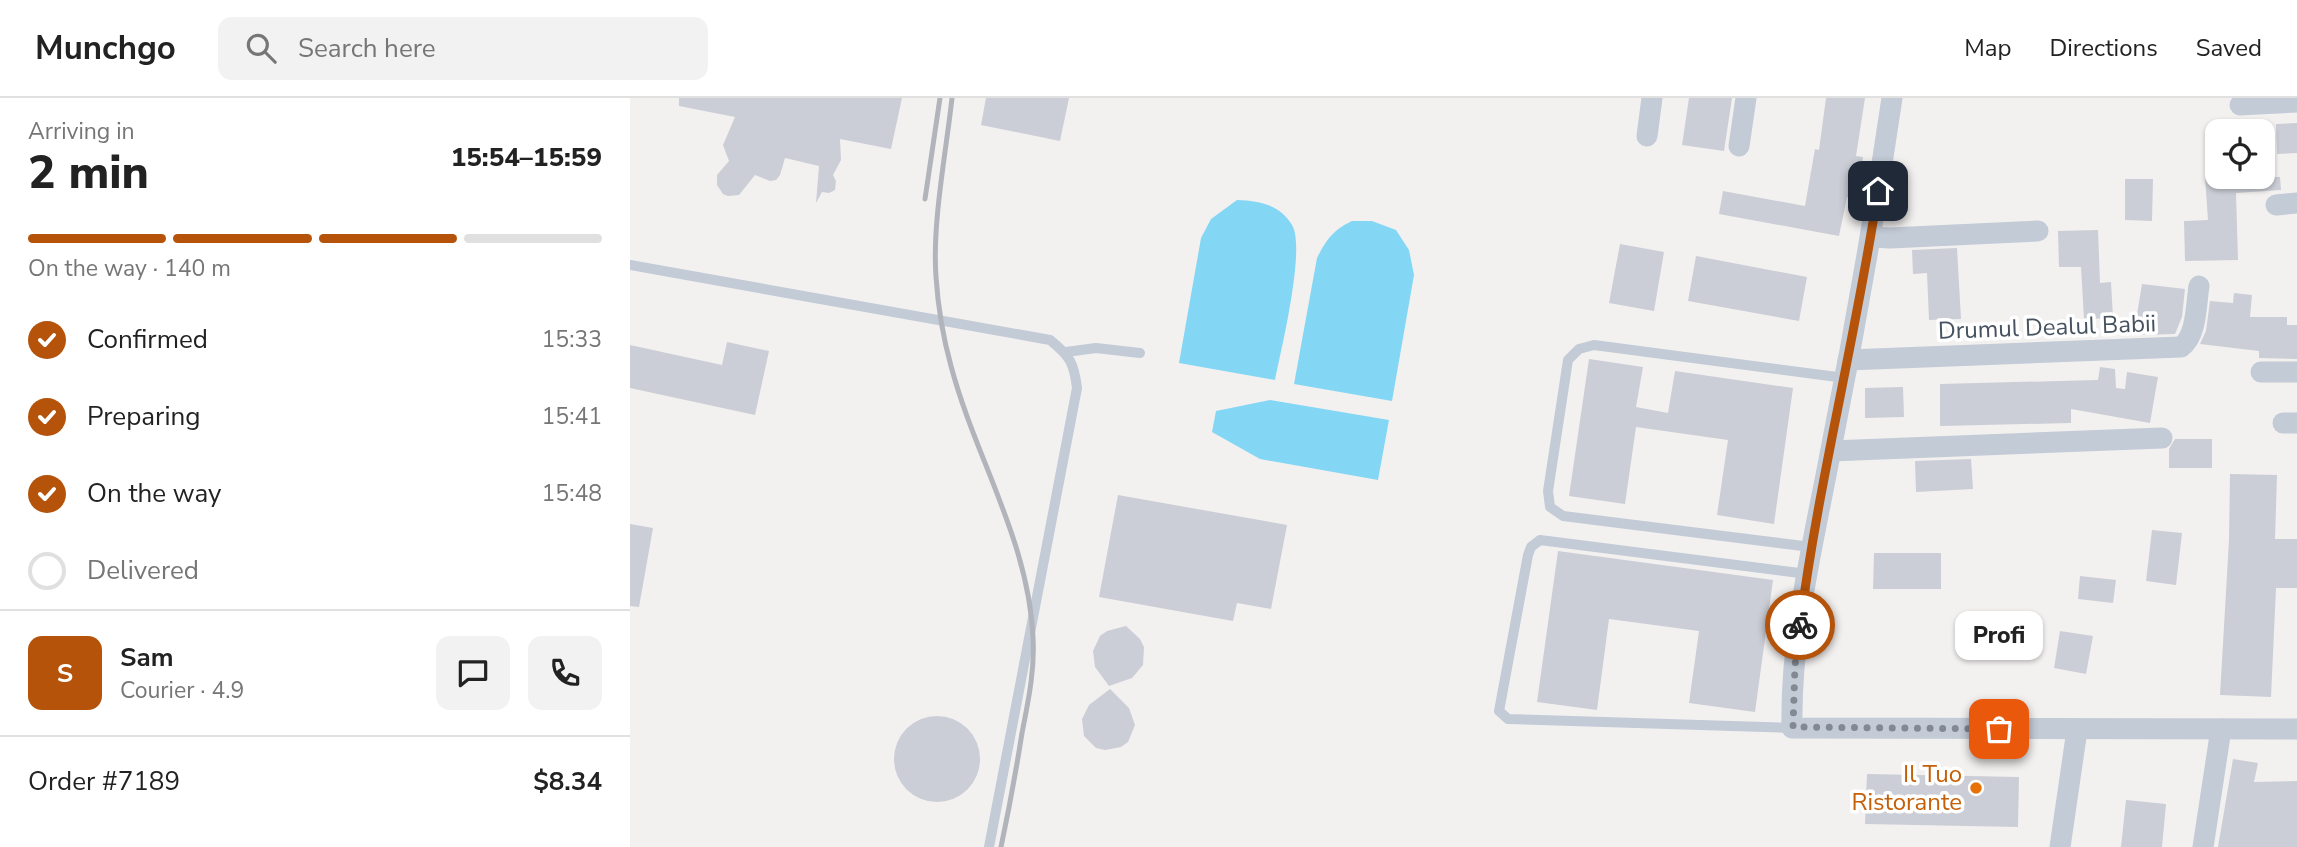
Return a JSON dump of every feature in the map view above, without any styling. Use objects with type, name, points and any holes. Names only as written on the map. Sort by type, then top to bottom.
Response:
[{"type":"street","points":[[1647,136],[1652,98]]},
{"type":"street","points":[[1739,146],[1745,98]]},
{"type":"street","points":[[1892,98],[1871,237],[1811,547],[1795,665],[1793,727],[2297,729]]},
{"type":"street","points":[[2240,105],[2297,102]]},
{"type":"street","points":[[2276,205],[2297,203]]},
{"type":"street","points":[[1871,237],[2038,231]]},
{"type":"street","name":"Drumul Dealul Babii","points":[[1847,369],[2181,347],[2188,342],[2191,333],[2199,286]]},
{"type":"street","points":[[2261,372],[2297,372]]},
{"type":"street","points":[[1831,451],[2162,438]]},
{"type":"street","points":[[2203,847],[2221,729]]},
{"type":"street","points":[[2060,847],[2077,730]]},
{"type":"lane","points":[[630,265],[1050,340],[1066,352],[1074,367],[1077,388],[989,847]]},
{"type":"lane","points":[[1811,547],[1563,516],[1550,508],[1548,491],[1568,360],[1579,349],[1594,345],[1847,369]]},
{"type":"lane","points":[[1066,352],[1096,348],[1140,353]]},
{"type":"lane","points":[[1793,727],[1508,719],[1499,711],[1528,555],[1531,547],[1540,540],[1807,574]]},
{"type":"water","points":[[1237,200],[1253,201],[1275,208],[1287,218],[1296,237],[1291,300],[1275,380],[1179,363],[1201,238],[1211,219]]},
{"type":"water","points":[[1352,221],[1372,221],[1396,230],[1409,250],[1414,275],[1392,401],[1294,384],[1317,258],[1331,236]]},
{"type":"water","points":[[1270,400],[1389,420],[1378,480],[1260,459],[1212,432],[1216,411]]},
{"type":"building","points":[[679,98],[902,98],[891,149],[840,139],[841,160],[833,175],[836,181],[835,190],[822,192],[816,203],[819,166],[785,158],[776,180],[770,181],[755,175],[739,195],[723,194],[717,185],[717,175],[729,161],[723,145],[735,117],[679,106]]},
{"type":"building","points":[[986,98],[1069,98],[1060,141],[981,125]]},
{"type":"building","points":[[1689,98],[1732,98],[1724,151],[1682,145]]},
{"type":"building","points":[[1826,98],[1865,98],[1856,156],[1863,157],[1856,199],[1847,197],[1839,236],[1719,214],[1723,191],[1805,206],[1815,149],[1819,150]]},
{"type":"building","points":[[2297,123],[2297,153],[2277,154],[2276,124]]},
{"type":"building","points":[[2275,177],[2280,177],[2281,190],[2236,193],[2238,260],[2185,261],[2184,221],[2208,220],[2206,189],[2275,189]]},
{"type":"building","points":[[2125,179],[2153,179],[2152,221],[2125,220]]},
{"type":"building","points":[[2098,230],[2100,283],[2111,282],[2113,318],[2084,319],[2081,267],[2059,267],[2058,231]]},
{"type":"building","points":[[1620,244],[1664,252],[1654,311],[1609,303]]},
{"type":"building","points":[[1957,248],[1961,319],[1929,320],[1927,273],[1913,274],[1912,250]]},
{"type":"building","points":[[1696,256],[1807,277],[1799,321],[1688,301]]},
{"type":"building","points":[[2142,284],[2185,289],[2182,317],[2175,334],[2134,333]]},
{"type":"building","points":[[2234,293],[2252,295],[2250,317],[2287,317],[2287,325],[2297,325],[2297,359],[2259,358],[2259,351],[2200,344],[2206,331],[2210,301],[2233,303]]},
{"type":"building","points":[[727,342],[769,351],[755,415],[630,388],[630,345],[722,365]]},
{"type":"building","points":[[1589,359],[1643,367],[1636,407],[1668,413],[1675,371],[1793,388],[1774,524],[1717,515],[1728,440],[1636,427],[1625,504],[1569,496]]},
{"type":"building","points":[[2100,367],[2115,369],[2116,388],[2125,389],[2127,372],[2158,377],[2150,423],[2071,409],[2071,423],[1940,426],[1940,384],[2098,380]]},
{"type":"building","points":[[1903,387],[1904,417],[1865,418],[1865,388]]},
{"type":"building","points":[[2175,439],[2212,439],[2212,468],[2169,468],[2169,449]]},
{"type":"building","points":[[1971,459],[1973,489],[1916,492],[1915,461]]},
{"type":"building","points":[[2230,474],[2277,475],[2275,539],[2297,539],[2297,588],[2276,588],[2271,697],[2220,695]]},
{"type":"building","points":[[1118,495],[1287,525],[1271,609],[1237,603],[1233,621],[1099,597]]},
{"type":"building","points":[[630,524],[653,528],[639,607],[630,606]]},
{"type":"building","points":[[2152,530],[2182,533],[2176,585],[2146,581]]},
{"type":"building","points":[[1558,551],[1773,580],[1755,712],[1689,703],[1699,631],[1609,619],[1597,710],[1537,702]]},
{"type":"building","points":[[1874,553],[1941,553],[1941,589],[1873,589]]},
{"type":"building","points":[[2080,576],[2116,580],[2113,603],[2078,599]]},
{"type":"building","points":[[1126,626],[1140,639],[1144,647],[1143,665],[1132,678],[1109,686],[1095,667],[1093,651],[1100,636],[1107,631]]},
{"type":"building","points":[[2060,631],[2093,636],[2086,674],[2054,668]]},
{"type":"building","points":[[1110,689],[1129,708],[1135,725],[1128,742],[1121,747],[1105,750],[1096,748],[1084,736],[1082,719],[1089,705]]},
{"type":"building","points":[[937,716],[954,719],[968,728],[977,742],[980,759],[977,776],[968,790],[954,799],[937,802],[920,799],[906,790],[897,776],[894,759],[897,742],[906,728],[920,719]]},
{"type":"building","points":[[2233,759],[2258,763],[2254,782],[2297,781],[2297,847],[2218,847]]},
{"type":"building","points":[[1867,774],[2019,777],[2018,827],[1865,824]]},
{"type":"building","points":[[2126,800],[2166,804],[2162,847],[2121,847]]},
{"type":"railway","points":[[925,199],[940,98]]},
{"type":"railway","points":[[952,98],[940,188],[935,256],[943,333],[961,400],[1012,533],[1022,567],[1033,638],[1030,686],[1001,847]]},
{"type":"way so far","points":[[1800,625],[1795,665],[1793,727],[1999,729]]},
{"type":"place","name":"Profi","points":[[1999,729]]},
{"type":"place","name":"Il Tuo Ristorante","points":[[1976,788]]},
{"type":"route","points":[[1800,625],[1811,547],[1849,360],[1878,191]]}]
